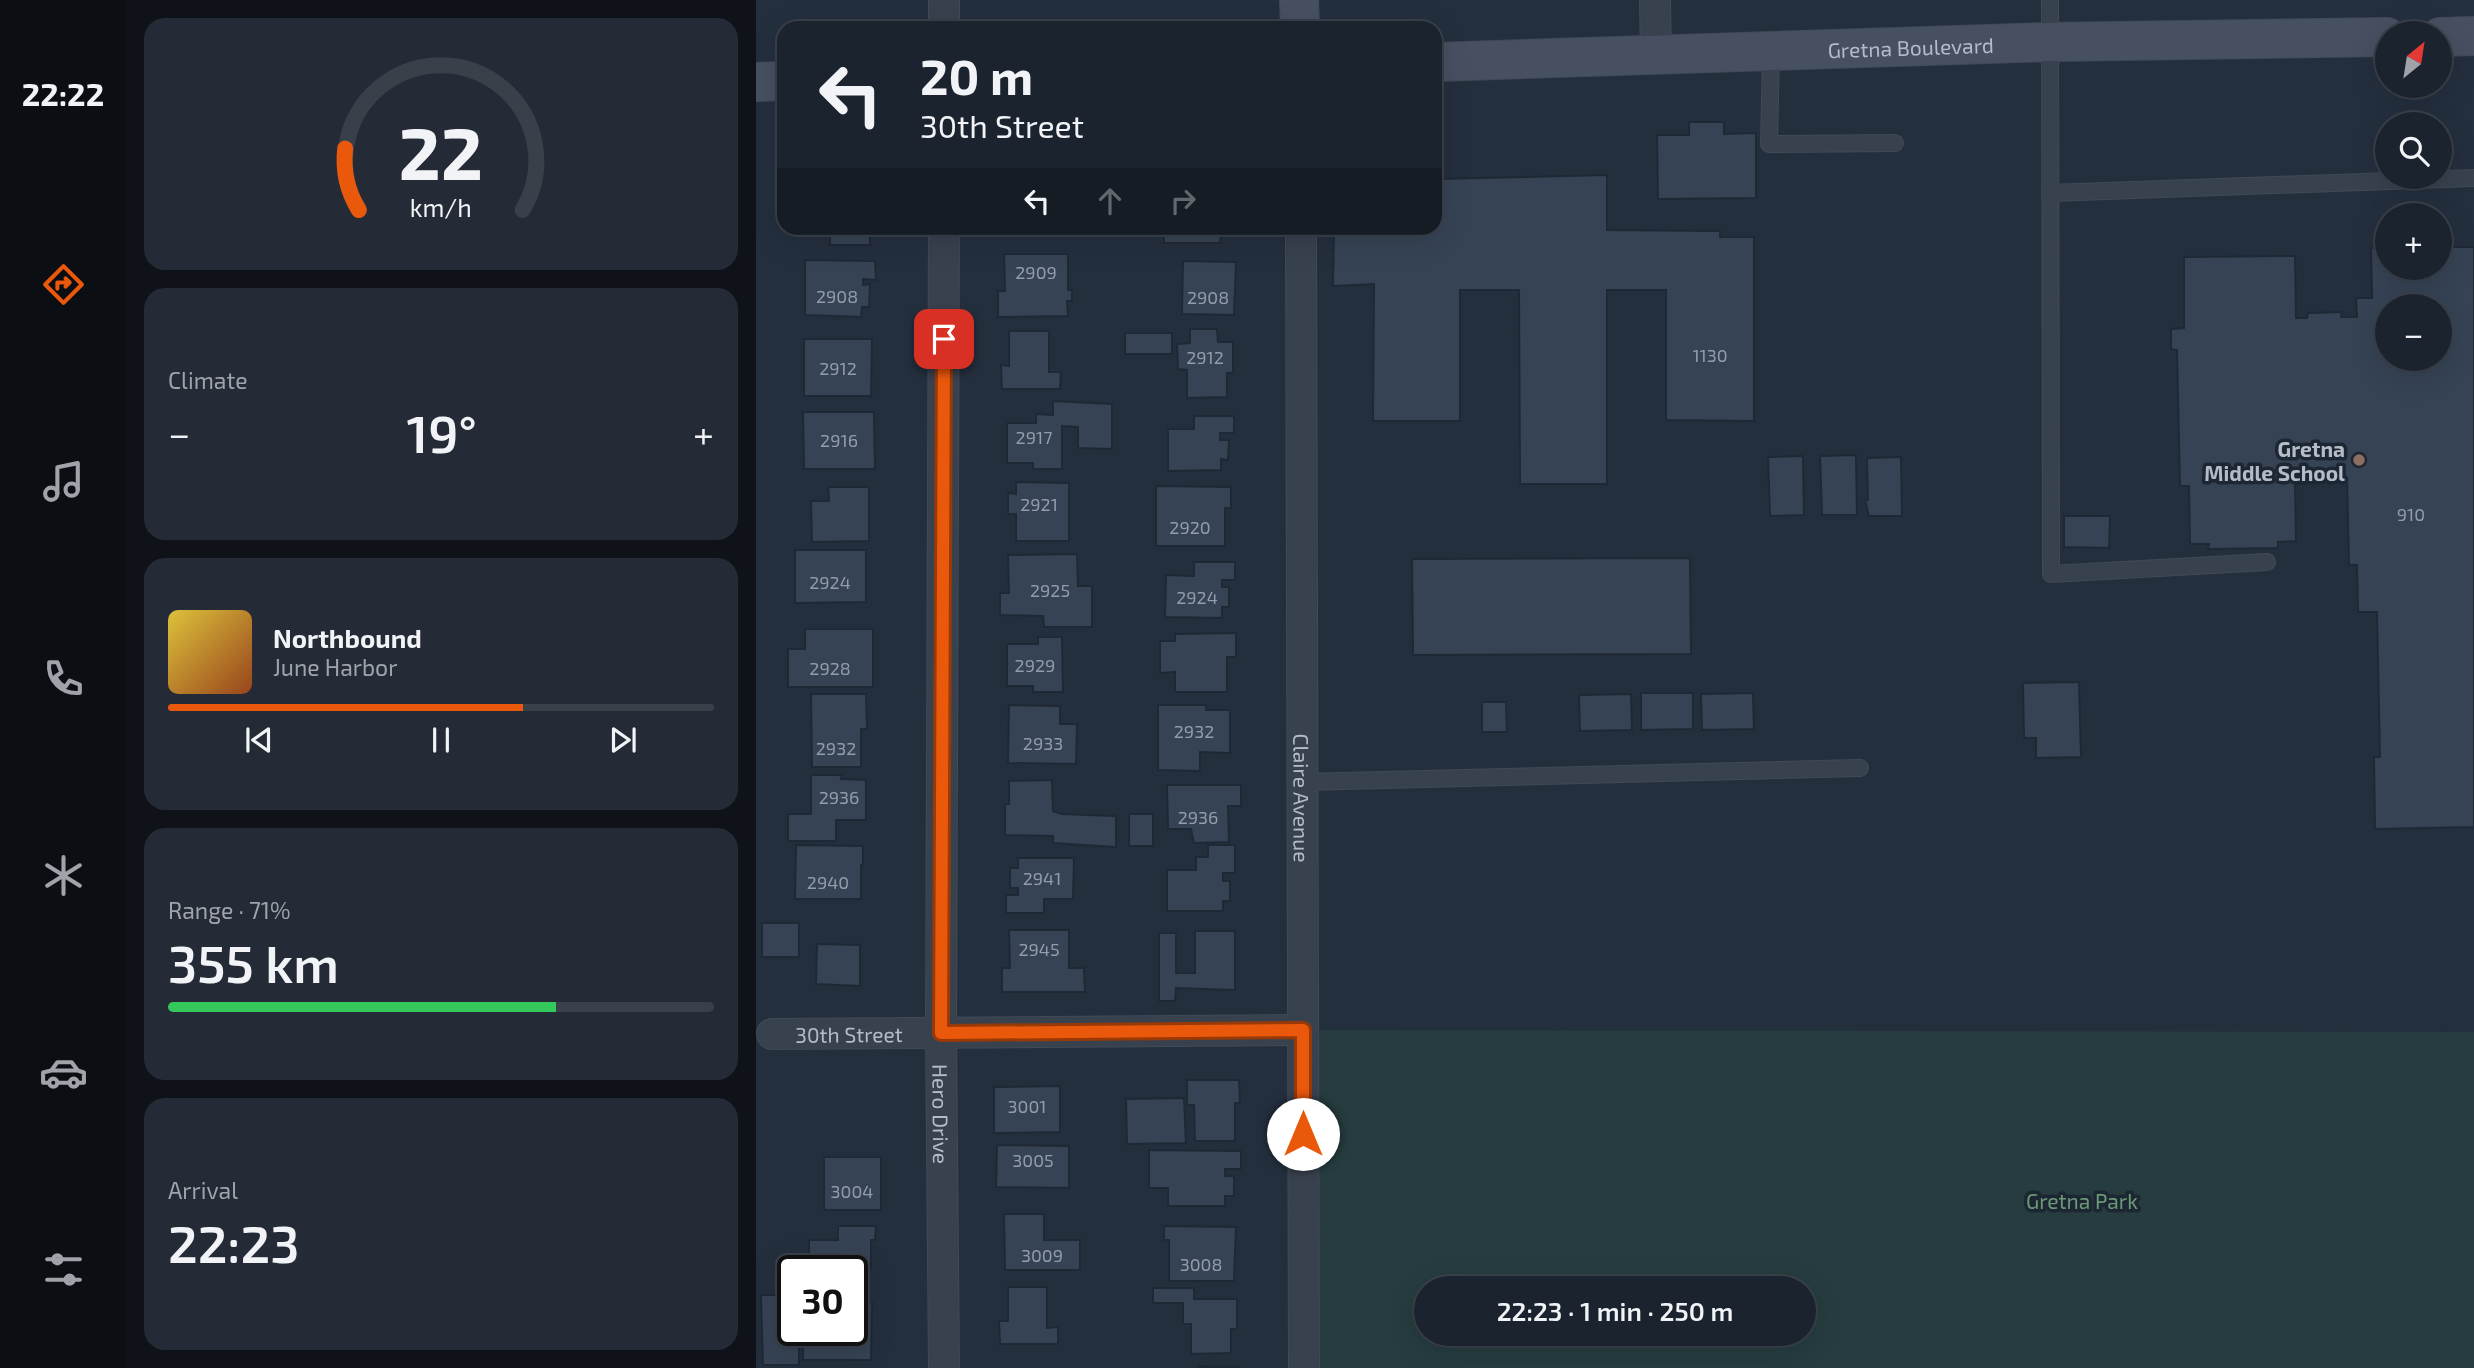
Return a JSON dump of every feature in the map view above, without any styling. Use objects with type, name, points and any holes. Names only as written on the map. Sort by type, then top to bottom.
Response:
[{"type":"street","points":[[943,0],[944,21]]},
{"type":"street","points":[[1299,0],[1300,21]]},
{"type":"street","points":[[1655,0],[1656,55]]},
{"type":"street","points":[[2452,37],[2474,36]]},
{"type":"street","name":"Gretna Boulevard","points":[[1442,62],[2050,42],[2375,37]]},
{"type":"street","points":[[756,82],[777,81]]},
{"type":"street","name":"Hero Drive","points":[[944,235],[941,1033],[944,1368]]},
{"type":"street","name":"Claire Avenue","points":[[1301,235],[1304,1368]]},
{"type":"street","name":"30th Street","points":[[772,1034],[1303,1030]]},
{"type":"lane","points":[[2050,0],[2052,574],[2267,562]]},
{"type":"lane","points":[[1771,52],[1769,144],[1895,143]]},
{"type":"lane","points":[[2050,193],[2474,178]]},
{"type":"lane","points":[[1302,782],[1860,768]]},
{"type":"green space","name":"Gretna Park","points":[[1303,1030],[2474,1032],[2474,1368],[1305,1368]]},
{"type":"building","points":[[1689,122],[1724,122],[1724,134],[1756,133],[1756,198],[1658,199],[1657,135],[1689,135]]},
{"type":"building","points":[[1607,175],[1607,230],[1720,231],[1720,237],[1754,237],[1754,421],[1666,420],[1666,290],[1607,290],[1607,484],[1520,484],[1519,290],[1460,290],[1460,421],[1373,421],[1374,284],[1333,286],[1334,235],[1442,235],[1442,179]]},
{"type":"building","points":[[830,235],[870,235],[870,245],[830,245]]},
{"type":"building","points":[[1163,235],[1221,235],[1220,243],[1164,243]]},
{"type":"building","points":[[2452,247],[2474,247],[2474,827],[2375,829],[2374,757],[2380,757],[2377,612],[2358,612],[2357,565],[2349,565],[2347,478],[2304,478],[2304,483],[2295,484],[2296,541],[2278,542],[2278,548],[2208,549],[2209,544],[2190,544],[2189,486],[2180,486],[2177,350],[2171,349],[2171,329],[2184,328],[2184,257],[2295,256],[2296,318],[2307,318],[2308,313],[2342,312],[2341,317],[2357,317],[2356,298],[2372,298],[2371,248],[2375,248],[2375,280],[2452,280]]},
{"type":"building","points":[[1004,254],[1068,254],[1068,290],[1072,290],[1072,301],[1067,301],[1068,316],[998,317],[998,291],[1005,291]]},
{"type":"building","points":[[805,260],[875,261],[876,280],[863,279],[863,285],[870,284],[869,307],[862,307],[861,317],[805,315]]},
{"type":"building","points":[[1183,261],[1236,262],[1234,315],[1182,314]]},
{"type":"building","points":[[1190,329],[1217,329],[1218,342],[1233,342],[1233,373],[1227,373],[1227,397],[1187,398],[1187,370],[1178,369],[1177,344],[1190,343]]},
{"type":"building","points":[[1009,331],[1049,331],[1049,372],[1061,372],[1060,389],[1002,389],[1001,365],[1009,366]]},
{"type":"building","points":[[1125,333],[1172,333],[1172,354],[1125,354]]},
{"type":"building","points":[[804,339],[872,339],[871,396],[804,396]]},
{"type":"building","points":[[1053,401],[1112,404],[1112,449],[1078,448],[1078,427],[1062,426],[1062,469],[1033,469],[1033,463],[1007,463],[1007,423],[1036,423],[1036,414],[1053,415]]},
{"type":"building","points":[[803,412],[874,412],[875,469],[804,469]]},
{"type":"building","points":[[1194,416],[1234,416],[1234,433],[1220,433],[1220,440],[1229,440],[1228,460],[1221,459],[1221,470],[1168,471],[1168,429],[1194,429]]},
{"type":"building","points":[[1856,455],[1857,515],[1822,515],[1820,456]]},
{"type":"building","points":[[1803,456],[1804,515],[1770,516],[1768,457]]},
{"type":"building","points":[[1901,457],[1902,516],[1869,516],[1865,500],[1868,500],[1867,458]]},
{"type":"building","points":[[1016,482],[1069,483],[1069,541],[1016,541],[1016,514],[1008,514],[1008,493],[1016,494]]},
{"type":"building","points":[[1156,486],[1231,487],[1231,508],[1225,508],[1225,546],[1156,546]]},
{"type":"building","points":[[828,487],[869,487],[869,541],[812,542],[811,501],[829,501]]},
{"type":"building","points":[[2064,516],[2110,516],[2109,548],[2064,547]]},
{"type":"building","points":[[795,550],[866,550],[866,602],[795,603]]},
{"type":"building","points":[[1077,554],[1078,586],[1092,586],[1092,627],[1044,627],[1043,616],[1000,615],[1000,593],[1009,593],[1008,555]]},
{"type":"building","points":[[1690,558],[1691,654],[1413,655],[1412,559]]},
{"type":"building","points":[[1194,562],[1235,562],[1235,580],[1222,580],[1222,587],[1229,587],[1229,607],[1222,607],[1222,618],[1165,617],[1166,575],[1194,576]]},
{"type":"building","points":[[805,629],[873,629],[873,687],[788,687],[788,649],[805,649]]},
{"type":"building","points":[[1236,633],[1236,657],[1227,657],[1227,692],[1175,692],[1175,672],[1160,673],[1160,641],[1175,641],[1175,634]]},
{"type":"building","points":[[1038,637],[1062,637],[1063,692],[1033,692],[1033,686],[1007,686],[1007,644],[1038,644]]},
{"type":"building","points":[[2079,682],[2081,757],[2036,758],[2036,738],[2024,738],[2023,683]]},
{"type":"building","points":[[1641,693],[1693,693],[1693,729],[1641,730]]},
{"type":"building","points":[[1753,693],[1754,729],[1702,730],[1701,694]]},
{"type":"building","points":[[811,694],[866,694],[867,729],[861,729],[861,767],[812,767]]},
{"type":"building","points":[[1631,694],[1632,730],[1580,731],[1579,695]]},
{"type":"building","points":[[1482,702],[1506,702],[1507,732],[1482,732]]},
{"type":"building","points":[[1009,705],[1060,706],[1060,724],[1077,724],[1076,764],[1008,763]]},
{"type":"building","points":[[1158,705],[1206,705],[1206,710],[1230,710],[1230,753],[1200,752],[1200,771],[1158,770]]},
{"type":"building","points":[[811,775],[842,775],[841,779],[866,780],[866,820],[836,820],[836,841],[788,841],[788,814],[811,814]]},
{"type":"building","points":[[1052,780],[1053,811],[1062,814],[1116,816],[1116,847],[1053,843],[1053,836],[1005,835],[1005,804],[1009,804],[1009,781]]},
{"type":"building","points":[[1167,785],[1241,785],[1241,806],[1228,806],[1229,842],[1194,843],[1191,829],[1168,829]]},
{"type":"building","points":[[1129,814],[1153,814],[1153,846],[1129,846]]},
{"type":"building","points":[[796,845],[863,846],[861,899],[795,899]]},
{"type":"building","points":[[1208,845],[1235,845],[1235,873],[1223,873],[1223,881],[1230,881],[1230,901],[1223,901],[1223,911],[1167,911],[1167,870],[1196,870],[1196,857],[1208,857]]},
{"type":"building","points":[[1018,858],[1074,858],[1073,899],[1044,899],[1044,913],[1006,913],[1006,895],[1018,895],[1018,888],[1010,888],[1010,868],[1018,868]]},
{"type":"building","points":[[762,923],[799,923],[799,957],[762,957]]},
{"type":"building","points":[[1009,930],[1069,930],[1069,968],[1084,968],[1085,992],[1002,992],[1002,968],[1010,968]]},
{"type":"building","points":[[1195,931],[1235,931],[1235,990],[1176,988],[1175,1001],[1159,1001],[1159,933],[1176,933],[1176,973],[1195,973]]},
{"type":"building","points":[[817,944],[860,945],[860,986],[816,984]]},
{"type":"building","points":[[1187,1080],[1239,1080],[1240,1103],[1235,1103],[1235,1141],[1195,1141],[1194,1105],[1187,1105]]},
{"type":"building","points":[[1060,1086],[1060,1132],[994,1133],[994,1087]]},
{"type":"building","points":[[1184,1098],[1186,1143],[1127,1144],[1126,1099]]},
{"type":"building","points":[[997,1145],[1069,1146],[1069,1188],[996,1187]]},
{"type":"building","points":[[1149,1150],[1241,1151],[1241,1169],[1225,1169],[1225,1176],[1234,1176],[1234,1196],[1225,1196],[1225,1206],[1168,1206],[1168,1188],[1149,1188]]},
{"type":"building","points":[[824,1157],[881,1157],[881,1210],[824,1210]]},
{"type":"building","points":[[1004,1214],[1044,1214],[1044,1240],[1080,1240],[1080,1270],[1005,1270]]},
{"type":"building","points":[[838,1226],[876,1226],[875,1240],[871,1240],[871,1269],[868,1269],[868,1255],[809,1255],[809,1240],[838,1240]]},
{"type":"building","points":[[1164,1226],[1236,1227],[1234,1281],[1169,1281],[1169,1240],[1164,1240]]},
{"type":"building","points":[[1008,1287],[1047,1287],[1047,1328],[1058,1327],[1058,1344],[1000,1344],[999,1321],[1008,1321]]},
{"type":"building","points":[[1153,1288],[1194,1288],[1194,1299],[1237,1299],[1237,1329],[1231,1329],[1231,1353],[1191,1354],[1191,1324],[1183,1324],[1183,1303],[1153,1303]]},
{"type":"building","points":[[761,1295],[777,1295],[777,1346],[799,1346],[799,1365],[763,1365]]},
{"type":"building","points":[[868,1302],[872,1302],[871,1360],[803,1360],[803,1346],[868,1346]]},
{"type":"building","points":[[1238,1367],[1239,1368],[1198,1368]]},
{"type":"place","name":"Gretna Middle School","points":[[2359,460]]},
{"type":"route","points":[[944,339],[941,1033],[1303,1030],[1303,1134]]}]
